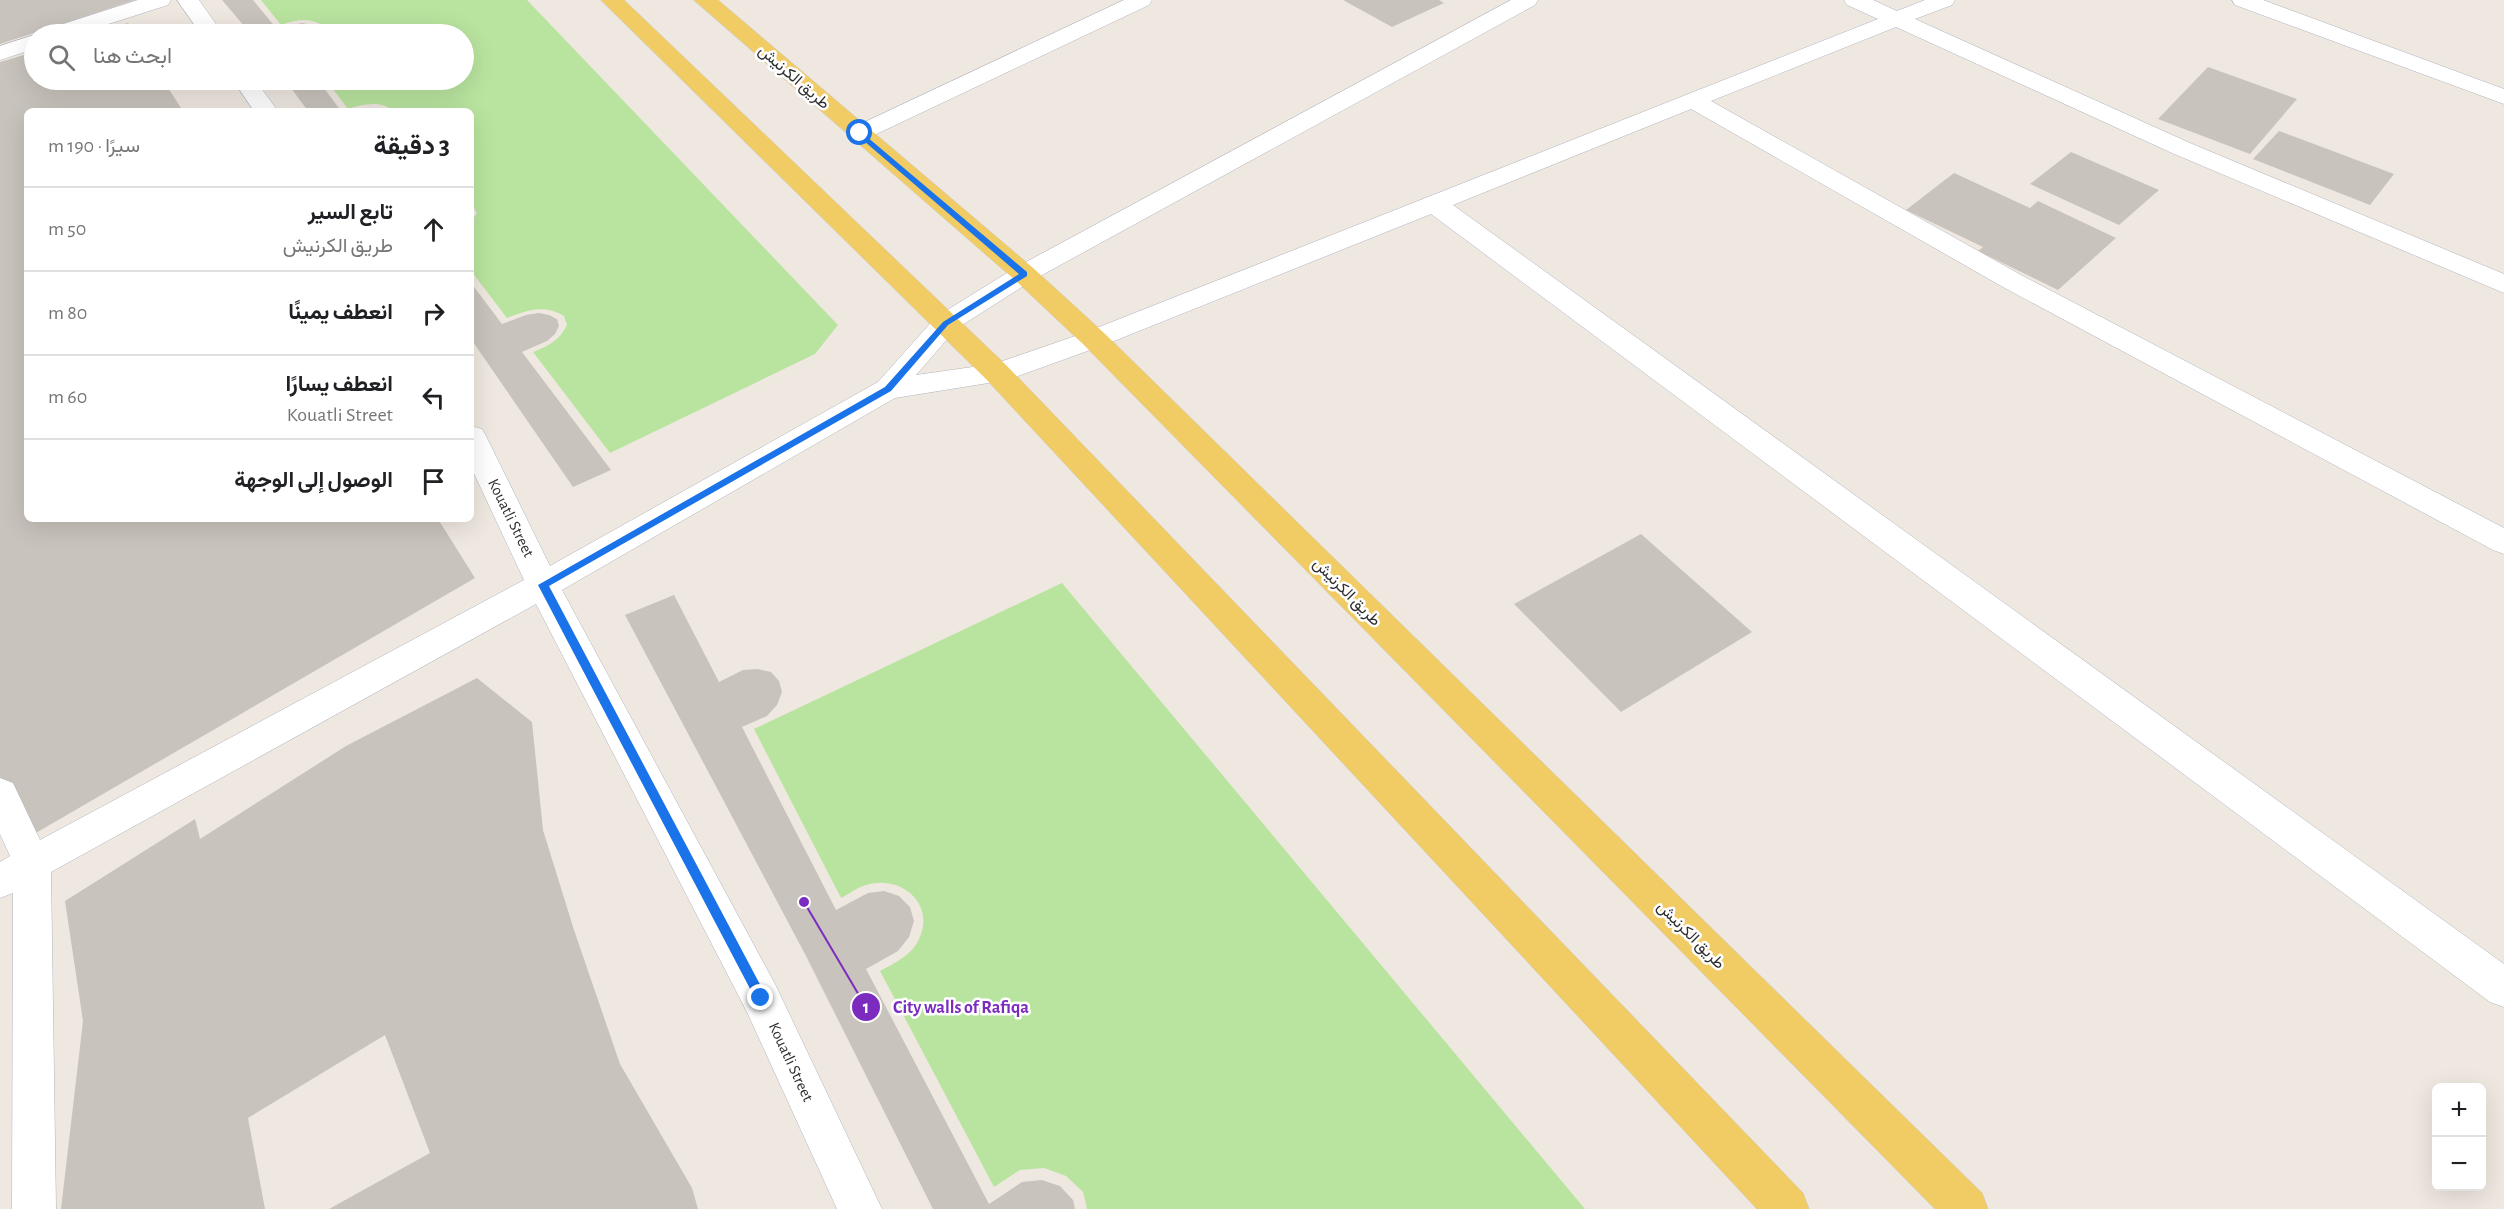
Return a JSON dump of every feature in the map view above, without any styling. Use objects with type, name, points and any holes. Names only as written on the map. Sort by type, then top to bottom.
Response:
[{"type":"main road","points":[[612,0],[997,373],[1787,1209]]},
{"type":"main road","name":"طريق الكرنيش","points":[[705,0],[1024,274],[1094,339],[1966,1209]]},
{"type":"street","points":[[87,24],[160,0]]},
{"type":"street","points":[[188,0],[205,24]]},
{"type":"street","points":[[860,133],[1141,0]]},
{"type":"street","points":[[16,872],[543,585],[888,389],[946,323],[1024,274],[1527,0]]},
{"type":"street","points":[[1855,0],[2181,148],[2504,284]]},
{"type":"street","points":[[888,389],[997,373],[1094,339],[1944,0]]},
{"type":"street","points":[[2243,0],[2504,97]]},
{"type":"street","points":[[0,53],[24,45]]},
{"type":"street","points":[[251,90],[264,108]]},
{"type":"street","points":[[1692,100],[2012,281],[2504,542]]},
{"type":"street","points":[[1433,203],[2504,988]]},
{"type":"street","name":"Kouatli Street","points":[[474,442],[543,585],[761,998],[860,1209]]},
{"type":"street","points":[[0,794],[16,872],[34,1209]]},
{"type":"green space","points":[[261,0],[527,0],[838,325],[815,354],[610,453],[533,352],[557,339],[567,325],[564,316],[542,309],[507,318],[474,275],[474,218],[477,213],[474,208],[474,108],[388,108],[372,104],[347,108],[334,90],[474,90],[474,24],[320,24],[307,20],[280,24]]},
{"type":"green space","points":[[1062,583],[1585,1209],[1087,1209],[1083,1192],[1066,1176],[1044,1168],[1020,1170],[994,1187],[880,971],[902,958],[916,945],[923,926],[923,914],[919,903],[912,894],[902,888],[879,883],[863,886],[841,898],[754,729]]},
{"type":"building","points":[[0,0],[135,0],[61,24],[24,24],[24,36],[0,44]]},
{"type":"building","points":[[222,0],[253,0],[273,24],[242,24]]},
{"type":"building","points":[[1343,0],[1439,0],[1444,3],[1392,27]]},
{"type":"building","points":[[24,55],[24,90],[169,90],[181,108],[24,108],[24,522],[440,522],[475,578],[22,841],[0,793],[0,62]]},
{"type":"building","points":[[2208,67],[2297,99],[2250,154],[2158,119]]},
{"type":"building","points":[[292,90],[325,90],[339,108],[306,108]]},
{"type":"building","points":[[2279,131],[2394,174],[2370,205],[2253,159]]},
{"type":"building","points":[[2071,152],[2159,190],[2119,225],[2030,184]]},
{"type":"building","points":[[1954,173],[2030,208],[2038,201],[2116,238],[2058,290],[1978,251],[1983,247],[1906,210]]},
{"type":"building","points":[[474,287],[502,324],[539,313],[557,319],[559,326],[555,334],[547,341],[522,352],[611,470],[573,487],[474,343]]},
{"type":"building","points":[[1641,534],[1752,632],[1621,712],[1514,604]]},
{"type":"building","points":[[674,595],[719,682],[743,670],[758,669],[771,672],[779,681],[782,692],[777,705],[767,716],[742,727],[836,910],[868,893],[884,891],[899,896],[910,907],[914,921],[909,937],[898,951],[866,969],[989,1204],[1022,1182],[1042,1180],[1060,1186],[1073,1200],[1075,1209],[933,1209],[806,956],[625,615]]},
{"type":"building","points":[[477,678],[532,722],[543,830],[574,930],[620,1064],[692,1188],[698,1209],[329,1209],[430,1153],[385,1035],[248,1118],[265,1209],[61,1209],[83,1021],[65,901],[195,819],[200,839],[346,746]]},
{"type":"place","name":"City walls of Rafiqa","points":[[804,902]]},
{"type":"route","points":[[761,998],[543,585],[888,389],[946,323],[1024,274],[860,133]]}]
